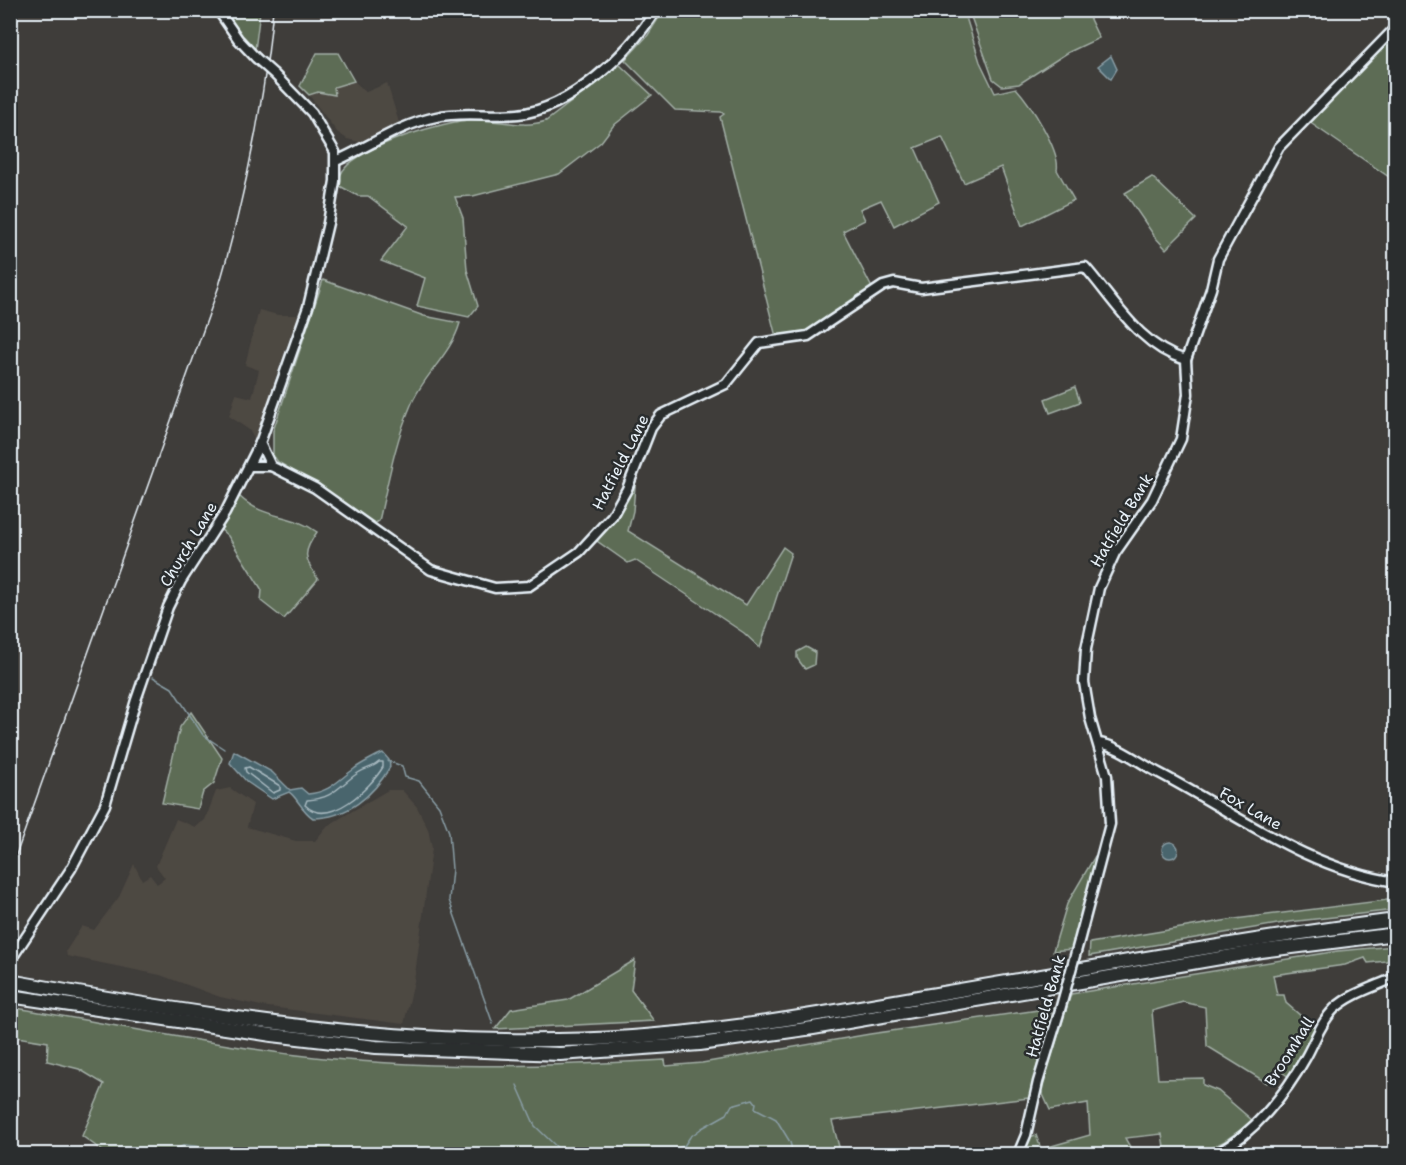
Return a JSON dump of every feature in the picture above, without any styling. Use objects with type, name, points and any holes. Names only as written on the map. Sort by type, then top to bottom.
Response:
[{"type":"highway","points":[[10,981],[187,1010],[409,1036],[467,1040],[630,1037],[699,1031],[805,1017],[1260,937],[1395,920]]},
{"type":"highway","points":[[10,996],[272,1035],[376,1047],[560,1054],[700,1044],[813,1029],[1261,951],[1395,934]]},
{"type":"street","points":[[218,10],[238,39],[304,102],[333,146],[336,161],[435,117],[515,115],[555,105],[582,87],[618,56],[645,27],[656,10]]},
{"type":"street","name":"Hatfield Bank","points":[[1018,1155],[1026,1135],[1038,1082],[1060,1010],[1110,824],[1107,776],[1087,706],[1084,682],[1086,649],[1095,604],[1107,569],[1152,500],[1181,439],[1188,394],[1186,360],[1211,289],[1218,259],[1272,158],[1290,136],[1395,27]]},
{"type":"street","name":"Church Lane","points":[[10,961],[71,869],[105,805],[136,700],[168,607],[181,581],[225,513],[260,442],[315,285],[329,217],[336,161]]},
{"type":"street","name":"Hatfield Lane","points":[[249,466],[271,466],[315,488],[431,570],[495,588],[518,589],[539,581],[566,562],[604,525],[627,489],[651,428],[661,415],[726,384],[759,344],[808,336],[883,286],[894,283],[921,288],[1085,267],[1137,329],[1173,356],[1186,360]]},
{"type":"street","points":[[260,442],[271,466]]},
{"type":"street","name":"Fox Lane","points":[[1098,743],[1175,782],[1235,819],[1324,863],[1395,882]]},
{"type":"street","name":"Broomhall","points":[[1216,1155],[1245,1135],[1264,1115],[1299,1069],[1333,1010],[1346,1000],[1395,977]]},
{"type":"shaded area","points":[[354,81],[366,92],[387,83],[400,126],[360,142],[347,139],[337,132],[309,95],[318,92],[335,95],[334,87]]},
{"type":"shaded area","points":[[259,310],[278,315],[298,315],[256,442],[249,430],[229,416],[236,394],[252,398],[259,370],[245,365]]},
{"type":"shaded area","points":[[230,788],[253,804],[247,827],[296,841],[315,841],[327,826],[388,790],[402,790],[417,807],[428,829],[432,848],[414,982],[404,1024],[261,1006],[220,997],[160,975],[67,956],[66,951],[82,926],[94,930],[119,897],[134,864],[142,880],[150,875],[157,884],[165,878],[156,866],[176,819],[195,827],[205,820],[216,791]]},
{"type":"green space","points":[[224,11],[260,11],[255,50],[241,38]]},
{"type":"green space","points":[[663,11],[964,11],[980,62],[995,93],[1016,88],[1022,95],[1049,139],[1057,162],[1057,170],[1074,200],[1022,226],[1001,167],[964,183],[942,137],[915,148],[939,202],[894,226],[881,200],[860,209],[865,220],[843,231],[872,288],[809,332],[776,337],[720,117],[724,114],[675,110],[625,60],[648,35]]},
{"type":"green space","points":[[969,11],[1086,11],[1099,38],[1067,53],[1019,84],[1002,86],[993,79]]},
{"type":"green space","points":[[1395,32],[1395,181],[1309,122]]},
{"type":"green space","points":[[317,53],[338,53],[354,81],[334,87],[335,95],[318,92],[309,95],[300,86]]},
{"type":"green space","points":[[620,65],[652,95],[613,126],[601,142],[559,174],[473,196],[455,197],[463,218],[467,270],[478,306],[469,317],[417,306],[425,278],[381,261],[408,226],[368,196],[358,196],[338,185],[343,170],[369,151],[386,143],[443,124],[473,120],[519,124],[546,121]]},
{"type":"green space","points":[[1152,177],[1196,219],[1166,249],[1125,193]]},
{"type":"green space","points":[[323,280],[424,316],[460,323],[450,345],[422,384],[411,405],[396,448],[379,521],[372,525],[322,488],[278,462],[273,455],[273,431]]},
{"type":"green space","points":[[1075,387],[1080,402],[1050,413],[1045,399]]},
{"type":"green space","points":[[636,474],[633,511],[628,531],[746,605],[783,547],[791,553],[760,648],[744,633],[635,560],[628,563],[597,541],[620,508]]},
{"type":"green space","points":[[239,496],[258,509],[298,522],[317,532],[309,545],[307,555],[318,579],[284,619],[261,601],[262,590],[228,536],[220,529]]},
{"type":"green space","points":[[806,647],[815,652],[814,665],[805,669],[797,658],[797,652]]},
{"type":"green space","points":[[191,712],[222,758],[214,783],[203,792],[198,809],[162,803],[180,727]]},
{"type":"green space","points":[[1095,856],[1099,857],[1072,949],[1053,951],[1067,904]]},
{"type":"green space","points":[[1395,899],[1395,910],[1289,922],[1089,956],[1090,943],[1235,919]]},
{"type":"green space","points":[[1395,946],[1395,960],[1368,963],[1365,958],[1345,965],[1273,975],[1277,995],[1284,995],[1286,1003],[1316,1029],[1289,1077],[1279,1070],[1267,1083],[1207,1046],[1205,1007],[1183,1002],[1152,1011],[1158,1079],[1203,1078],[1203,1085],[1218,1091],[1253,1121],[1223,1142],[1198,1154],[1165,1154],[1162,1134],[1125,1138],[1134,1154],[1023,1154],[1029,1137],[1036,1135],[1041,1149],[1090,1135],[1088,1103],[1050,1110],[1041,1090],[1071,994],[1338,951]]},
{"type":"green space","points":[[635,960],[631,990],[654,1021],[495,1029],[511,1009],[568,1000]]},
{"type":"green space","points":[[10,1007],[225,1045],[297,1055],[389,1063],[481,1066],[665,1060],[666,1066],[702,1063],[870,1034],[1052,1008],[1029,1098],[832,1121],[841,1154],[107,1154],[82,1136],[104,1084],[79,1069],[47,1061],[48,1042],[11,1036]]},
{"type":"water","points":[[1111,56],[1117,69],[1111,79],[1098,66]]},
{"type":"water","points":[[234,751],[272,772],[290,790],[301,788],[308,794],[328,788],[360,765],[383,753],[389,760],[390,767],[376,787],[348,810],[313,818],[289,792],[272,799],[247,782],[230,763]]},
{"type":"water","points":[[1167,842],[1173,842],[1178,850],[1176,856],[1167,858],[1162,853],[1162,847]]},
{"type":"waterway","points":[[153,677],[172,688],[203,735],[224,749]]},
{"type":"waterway","points":[[388,761],[402,766],[405,777],[419,781],[439,806],[449,832],[452,869],[449,900],[493,1024]]},
{"type":"waterway","points":[[517,1085],[535,1126],[564,1154]]},
{"type":"waterway","points":[[661,1154],[684,1146],[690,1137],[702,1128],[727,1114],[732,1105],[753,1099],[756,1103],[755,1108],[776,1119],[790,1142],[793,1154]]},
{"type":"waterway","points":[[166,1154],[185,1145],[213,1148],[216,1154]]},
{"type":"railway","points":[[10,872],[219,286],[252,150],[273,10]]}]
